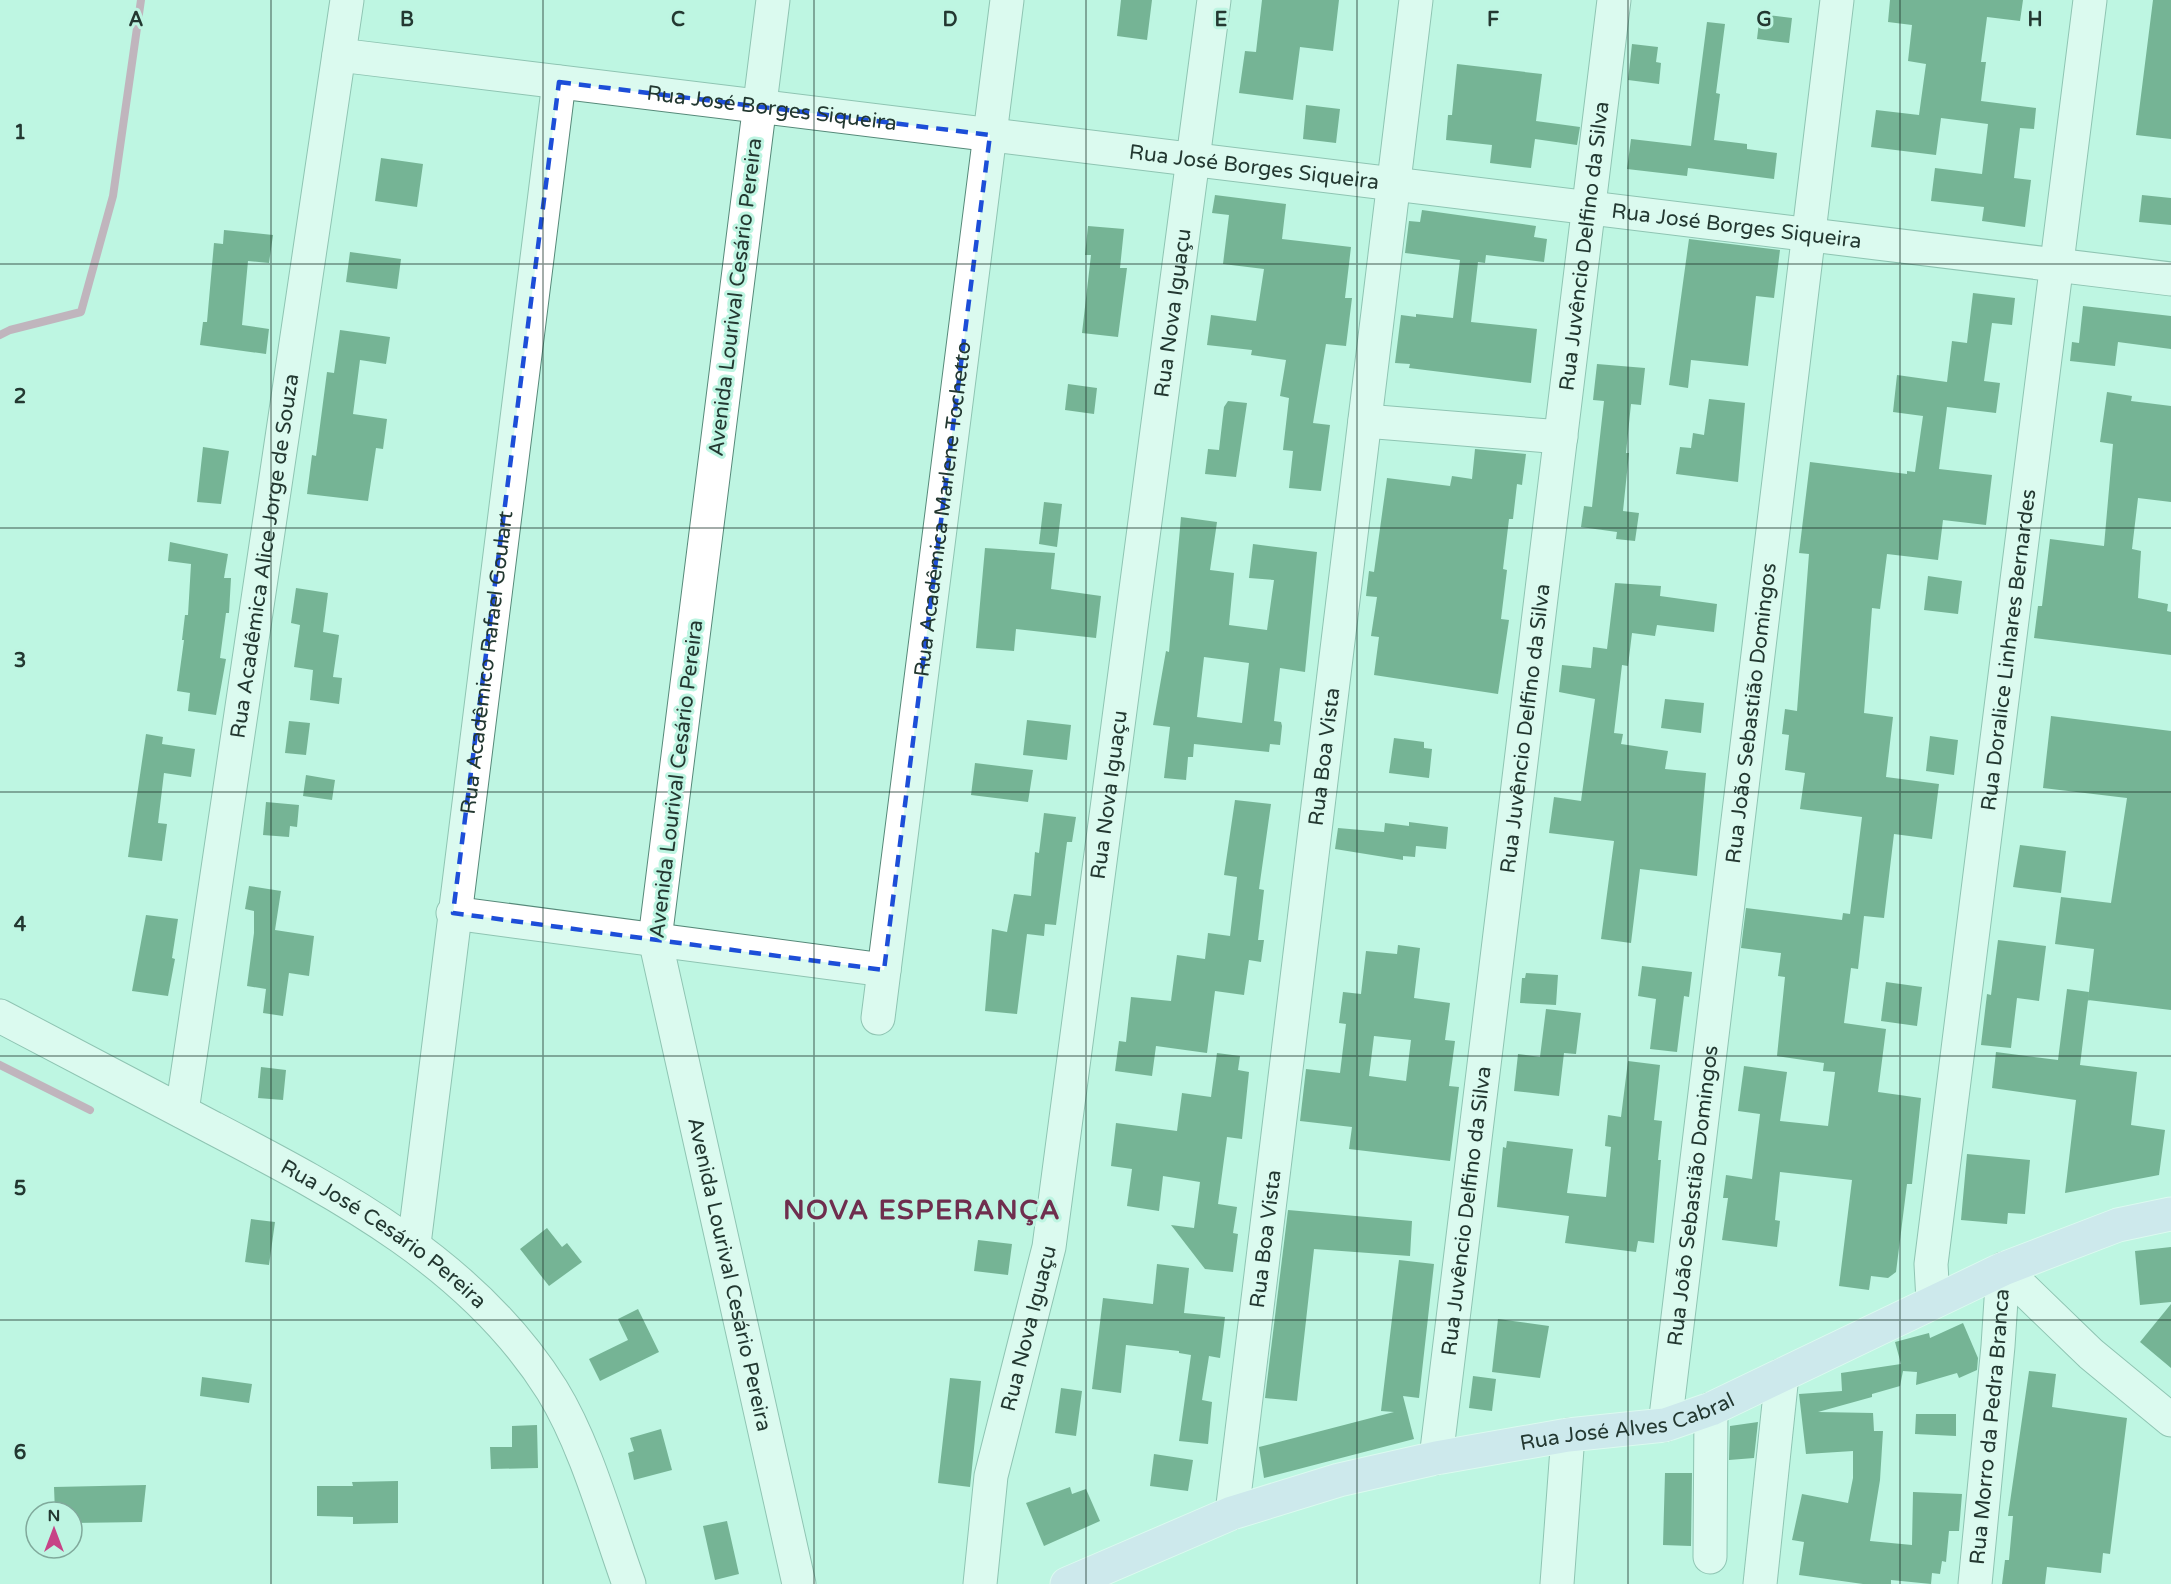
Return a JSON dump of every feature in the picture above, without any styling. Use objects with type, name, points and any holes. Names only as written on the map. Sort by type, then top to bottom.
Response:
[{"type":"main road","name":"Rua José Alves Cabral","points":[[1067,1584],[1232,1513],[1339,1480],[1436,1458],[1568,1435],[1665,1425],[1711,1409],[2002,1269],[2118,1225],[2171,1214]]},
{"type":"street","name":"Rua Acadêmica Alice Jorge de Souza","points":[[182,1112],[347,0]]},
{"type":"street","name":"Avenida Lourival Cesário Pereira","points":[[773,0],[655,939],[799,1584]]},
{"type":"street","name":"Rua Acadêmica Marlene Tochetto","points":[[878,1018],[1007,0]]},
{"type":"street","name":"Rua Nova Iguaçu","points":[[980,1584],[992,1476],[1006,1408],[1049,1247],[1214,0]]},
{"type":"street","name":"Rua Boa Vista","points":[[1232,1513],[1416,0]]},
{"type":"street","name":"Rua Juvêncio Delfino da Silva","points":[[1436,1458],[1614,0]]},
{"type":"street","name":"Rua João Sebastião Domingos","points":[[1665,1425],[1837,0]]},
{"type":"street","name":"Rua Doralice Linhares Bernardes","points":[[1933,1302],[1931,1264],[2090,0]]},
{"type":"street","name":"Rua José Borges Siqueira","points":[[339,55],[2171,279]]},
{"type":"street","name":"Rua Acadêmico Rafael Goulart","points":[[414,1244],[453,913],[559,82]]},
{"type":"street","points":[[1365,421],[1560,437]]},
{"type":"street","points":[[453,913],[884,970]]},
{"type":"street","name":"Rua José Cesário Pereira","points":[[0,1016],[357,1206],[414,1244],[455,1277],[528,1354],[554,1392],[576,1437],[629,1584]]},
{"type":"street","points":[[2002,1269],[2091,1354],[2171,1420]]},
{"type":"street","name":"Rua Morro da Pedra Branca","points":[[1975,1584],[1998,1346],[2002,1269]]},
{"type":"street","points":[[1760,1584],[1782,1375]]},
{"type":"street","points":[[1710,1557],[1711,1409]]},
{"type":"street","points":[[1557,1584],[1568,1435]]},
{"type":"highlighted area","points":[[559,82],[990,135],[884,970],[453,913]]},
{"type":"building","points":[[1121,0],[1152,0],[1147,40],[1117,36]]},
{"type":"building","points":[[1262,0],[1339,0],[1333,51],[1300,47],[1293,100],[1239,93],[1245,51],[1256,52]]},
{"type":"building","points":[[1890,0],[2023,0],[2020,21],[1987,17],[1981,62],[1986,62],[1981,101],[2036,108],[2034,129],[2020,128],[2014,178],[2031,180],[2025,227],[1982,221],[1984,207],[1931,201],[1935,168],[1982,174],[1988,124],[1941,118],[1936,155],[1871,147],[1876,110],[1919,115],[1926,64],[1908,61],[1912,25],[1888,22]]},
{"type":"building","points":[[2153,0],[2171,0],[2171,139],[2136,135]]},
{"type":"building","points":[[1760,14],[1792,18],[1789,43],[1757,39]]},
{"type":"building","points":[[1707,22],[1725,24],[1716,93],[1720,94],[1714,140],[1747,144],[1747,149],[1777,153],[1774,179],[1688,168],[1687,176],[1627,169],[1631,139],[1691,146]]},
{"type":"building","points":[[1632,44],[1658,47],[1656,62],[1661,63],[1659,84],[1628,80]]},
{"type":"building","points":[[1457,64],[1542,74],[1536,121],[1580,127],[1577,145],[1535,139],[1531,168],[1490,163],[1492,145],[1446,140],[1448,115],[1452,115]]},
{"type":"building","points":[[1306,105],[1340,109],[1336,143],[1303,139]]},
{"type":"building","points":[[381,158],[423,164],[417,207],[375,201]]},
{"type":"building","points":[[1215,195],[1286,204],[1282,239],[1351,247],[1345,298],[1352,298],[1346,346],[1326,344],[1313,423],[1330,425],[1321,491],[1289,488],[1293,451],[1283,450],[1289,398],[1280,396],[1286,360],[1251,355],[1252,350],[1207,345],[1211,315],[1256,321],[1264,269],[1223,264],[1229,215],[1212,213]]},
{"type":"building","points":[[2142,195],[2171,198],[2171,225],[2139,222]]},
{"type":"building","points":[[1422,210],[1536,226],[1534,237],[1547,239],[1544,262],[1486,255],[1485,263],[1478,262],[1471,322],[1537,329],[1531,383],[1409,368],[1410,364],[1395,363],[1401,315],[1416,317],[1416,314],[1453,318],[1460,260],[1405,253],[1409,221],[1420,222]]},
{"type":"building","points":[[1088,226],[1124,229],[1120,268],[1127,268],[1118,337],[1082,333],[1091,255],[1085,255]]},
{"type":"building","points":[[224,230],[273,235],[269,263],[248,261],[242,325],[269,329],[266,354],[200,345],[203,322],[207,322],[214,243],[223,244]]},
{"type":"building","points":[[1689,239],[1780,250],[1774,298],[1756,296],[1748,366],[1691,360],[1688,388],[1669,385]]},
{"type":"building","points":[[350,252],[401,259],[397,289],[346,282]]},
{"type":"building","points":[[1973,293],[2015,298],[2012,325],[1992,323],[1984,381],[2000,383],[1996,413],[1947,407],[1939,469],[1992,475],[1986,525],[1943,520],[1938,560],[1887,554],[1880,609],[1872,608],[1864,713],[1893,717],[1886,777],[1939,784],[1932,839],[1894,834],[1884,918],[1864,916],[1858,969],[1851,968],[1844,1023],[1886,1029],[1878,1092],[1921,1098],[1912,1184],[1907,1184],[1896,1272],[1888,1278],[1871,1276],[1869,1290],[1839,1286],[1852,1180],[1780,1172],[1775,1220],[1780,1221],[1777,1247],[1722,1240],[1728,1198],[1723,1198],[1726,1175],[1752,1179],[1760,1114],[1738,1111],[1744,1066],[1787,1072],[1780,1121],[1828,1126],[1835,1072],[1823,1071],[1824,1063],[1777,1056],[1785,977],[1778,976],[1781,953],[1741,948],[1746,908],[1842,920],[1843,913],[1850,914],[1862,817],[1800,809],[1805,773],[1785,770],[1789,735],[1782,734],[1785,709],[1797,711],[1809,554],[1799,553],[1810,462],[1907,474],[1907,471],[1915,472],[1923,416],[1893,412],[1897,375],[1947,382],[1952,341],[1967,343]]},
{"type":"building","points":[[2083,306],[2171,316],[2171,349],[2118,342],[2115,366],[2070,361],[2072,342],[2079,343]]},
{"type":"building","points":[[340,330],[390,337],[386,364],[360,360],[353,414],[387,419],[383,449],[376,448],[368,501],[307,494],[312,455],[316,456],[327,372],[334,373]]},
{"type":"building","points":[[1597,364],[1645,368],[1641,405],[1631,404],[1626,453],[1629,453],[1623,511],[1639,513],[1635,541],[1616,539],[1617,532],[1581,527],[1584,506],[1592,507],[1604,401],[1593,400]]},
{"type":"building","points":[[1068,384],[1097,388],[1094,414],[1065,410]]},
{"type":"building","points":[[2107,392],[2132,396],[2131,401],[2171,406],[2171,502],[2138,498],[2132,549],[2141,551],[2138,598],[2168,604],[2167,611],[2171,612],[2171,655],[2034,638],[2038,606],[2042,606],[2050,539],[2104,546],[2113,444],[2100,442]]},
{"type":"building","points":[[1709,399],[1745,403],[1738,482],[1676,474],[1680,447],[1691,448],[1693,433],[1704,435]]},
{"type":"building","points":[[1228,401],[1247,403],[1236,477],[1205,474],[1208,449],[1219,450],[1224,407]]},
{"type":"building","points":[[203,447],[229,451],[221,504],[197,502]]},
{"type":"building","points":[[1475,449],[1526,454],[1522,485],[1517,484],[1513,519],[1509,519],[1503,569],[1507,570],[1501,619],[1509,620],[1498,694],[1374,675],[1379,637],[1371,636],[1377,597],[1366,596],[1369,571],[1374,572],[1387,478],[1450,486],[1452,476],[1472,479]]},
{"type":"building","points":[[1044,502],[1062,504],[1057,547],[1039,544]]},
{"type":"building","points":[[1181,517],[1217,522],[1210,570],[1234,573],[1229,625],[1267,630],[1274,580],[1249,578],[1253,544],[1317,552],[1305,672],[1280,668],[1274,721],[1281,722],[1282,726],[1280,745],[1270,744],[1269,752],[1194,744],[1193,757],[1188,757],[1186,780],[1164,778],[1170,727],[1153,725],[1166,651],[1169,652]],"holes":[[[1204,657],[1249,663],[1242,723],[1197,717]]]},
{"type":"building","points":[[170,542],[228,554],[224,578],[231,578],[229,613],[226,613],[220,658],[226,659],[216,715],[188,711],[190,693],[177,691],[185,615],[188,615],[191,564],[168,561]]},
{"type":"building","points":[[985,548],[1055,553],[1051,589],[1101,596],[1096,638],[1016,629],[1014,651],[976,648]]},
{"type":"building","points":[[1928,576],[1962,581],[1958,614],[1924,610]]},
{"type":"building","points":[[1615,583],[1661,586],[1660,596],[1717,604],[1714,632],[1657,625],[1655,636],[1632,633],[1628,666],[1622,665],[1614,733],[1623,734],[1621,744],[1668,751],[1665,769],[1706,773],[1697,876],[1640,869],[1631,943],[1601,939],[1614,841],[1549,833],[1554,797],[1581,801],[1595,699],[1559,692],[1562,665],[1591,668],[1593,647],[1607,649]]},
{"type":"building","points":[[296,588],[328,593],[323,632],[339,635],[333,677],[342,678],[339,704],[310,700],[313,670],[294,667],[300,625],[291,623]]},
{"type":"building","points":[[1665,699],[1704,703],[1701,733],[1661,728]]},
{"type":"building","points":[[2051,716],[2171,731],[2171,1010],[2088,1000],[2094,949],[2055,944],[2061,897],[2111,903],[2127,798],[2043,788]]},
{"type":"building","points":[[1027,720],[1071,725],[1067,760],[1023,755]]},
{"type":"building","points":[[289,721],[310,723],[306,755],[285,753]]},
{"type":"building","points":[[146,734],[163,737],[162,744],[195,749],[191,777],[164,773],[158,823],[167,824],[162,861],[128,857]]},
{"type":"building","points":[[1930,736],[1958,740],[1954,775],[1926,771]]},
{"type":"building","points":[[1394,738],[1424,742],[1424,748],[1432,749],[1429,778],[1389,773]]},
{"type":"building","points":[[975,763],[1033,770],[1028,802],[971,795]]},
{"type":"building","points":[[306,775],[335,780],[332,800],[303,796]]},
{"type":"building","points":[[1235,800],[1271,804],[1259,889],[1264,890],[1258,940],[1264,940],[1261,962],[1249,960],[1244,995],[1215,991],[1207,1053],[1156,1046],[1152,1076],[1115,1071],[1119,1041],[1126,1042],[1131,997],[1171,1001],[1177,955],[1205,959],[1208,933],[1230,936],[1237,877],[1224,875]]},
{"type":"building","points":[[266,802],[299,805],[297,827],[290,826],[289,837],[263,835]]},
{"type":"building","points":[[1044,813],[1076,817],[1072,842],[1067,842],[1056,925],[1045,924],[1044,936],[1027,934],[1017,1014],[985,1011],[992,929],[1007,932],[1014,894],[1031,896],[1035,852],[1039,853]]},
{"type":"building","points":[[1409,822],[1448,827],[1446,849],[1416,846],[1415,857],[1403,856],[1403,860],[1335,849],[1338,828],[1384,832],[1385,823],[1409,826]]},
{"type":"building","points":[[2020,845],[2066,851],[2061,893],[2013,887]]},
{"type":"building","points":[[249,886],[281,891],[275,930],[314,936],[309,976],[289,973],[283,1016],[263,1013],[266,989],[247,986],[254,933],[254,911],[245,909]]},
{"type":"building","points":[[146,915],[178,919],[172,958],[175,959],[168,996],[132,991]]},
{"type":"building","points":[[1998,940],[2046,946],[2039,1001],[2017,998],[2011,1048],[1981,1045],[1987,994],[1991,995]]},
{"type":"building","points":[[1398,945],[1420,948],[1414,998],[1450,1003],[1445,1040],[1455,1041],[1449,1086],[1459,1087],[1450,1161],[1349,1149],[1352,1127],[1300,1121],[1306,1069],[1340,1073],[1346,1024],[1339,1023],[1343,992],[1361,994],[1366,951],[1397,954]],"holes":[[[1374,1036],[1411,1040],[1406,1081],[1369,1076]]]},
{"type":"building","points":[[1642,966],[1692,972],[1689,997],[1684,996],[1677,1052],[1650,1049],[1656,999],[1638,996]]},
{"type":"building","points":[[1526,973],[1558,975],[1556,1005],[1520,1003],[1522,978],[1525,978]]},
{"type":"building","points":[[1886,982],[1922,987],[1917,1026],[1881,1021]]},
{"type":"building","points":[[2067,989],[2089,992],[2080,1065],[2137,1072],[2131,1125],[2165,1130],[2159,1175],[2065,1193],[2076,1100],[1992,1088],[1996,1052],[2058,1060]]},
{"type":"building","points":[[1546,1009],[1581,1013],[1576,1054],[1564,1053],[1559,1096],[1514,1091],[1518,1054],[1540,1057]]},
{"type":"building","points":[[1217,1053],[1240,1056],[1238,1070],[1249,1072],[1242,1139],[1227,1137],[1218,1204],[1237,1207],[1233,1233],[1238,1234],[1233,1272],[1205,1269],[1171,1225],[1194,1228],[1200,1182],[1163,1176],[1159,1211],[1127,1206],[1132,1169],[1111,1166],[1116,1123],[1177,1131],[1182,1093],[1211,1097]]},
{"type":"building","points":[[1628,1061],[1660,1065],[1654,1120],[1662,1121],[1658,1160],[1661,1160],[1654,1243],[1638,1241],[1636,1252],[1565,1243],[1569,1216],[1497,1207],[1503,1147],[1506,1148],[1507,1141],[1573,1149],[1567,1193],[1606,1197],[1611,1147],[1605,1146],[1608,1115],[1621,1117]]},
{"type":"building","points":[[261,1067],[286,1070],[283,1100],[258,1098]]},
{"type":"building","points":[[1967,1154],[2030,1160],[2025,1214],[2008,1213],[2007,1224],[1961,1220]]},
{"type":"building","points":[[1288,1210],[1412,1221],[1410,1256],[1314,1249],[1297,1401],[1265,1398]]},
{"type":"building","points":[[251,1219],[275,1222],[269,1265],[245,1262]]},
{"type":"building","points":[[547,1228],[562,1247],[567,1243],[582,1262],[549,1286],[520,1249]]},
{"type":"building","points":[[978,1240],[1012,1244],[1008,1275],[974,1271]]},
{"type":"building","points":[[2171,1247],[2171,1302],[2140,1305],[2135,1251]]},
{"type":"building","points":[[1399,1260],[1434,1264],[1419,1398],[1403,1396],[1414,1439],[1264,1478],[1259,1447],[1394,1412],[1381,1411]]},
{"type":"building","points":[[1157,1264],[1189,1268],[1184,1313],[1225,1317],[1220,1358],[1209,1356],[1202,1400],[1212,1402],[1208,1444],[1179,1441],[1191,1355],[1179,1353],[1179,1351],[1126,1345],[1121,1393],[1092,1389],[1103,1298],[1153,1304]]},
{"type":"building","points":[[2171,1304],[2171,1368],[2140,1342]]},
{"type":"building","points":[[638,1309],[659,1352],[600,1381],[589,1359],[628,1340],[618,1319]]},
{"type":"building","points":[[1498,1319],[1549,1326],[1540,1378],[1492,1372]]},
{"type":"building","points":[[1963,1323],[1978,1358],[1977,1370],[1959,1378],[1957,1373],[1916,1385],[1917,1372],[1903,1371],[1900,1386],[1872,1394],[1872,1397],[1818,1412],[1873,1413],[1874,1431],[1883,1431],[1880,1480],[1870,1541],[1912,1545],[1913,1492],[1962,1494],[1959,1531],[1949,1531],[1946,1562],[1942,1561],[1940,1574],[1932,1573],[1931,1584],[1891,1580],[1891,1584],[1863,1584],[1799,1575],[1804,1542],[1792,1540],[1802,1494],[1848,1503],[1853,1478],[1853,1451],[1806,1454],[1799,1394],[1842,1391],[1841,1373],[1901,1364],[1895,1342],[1929,1333],[1930,1338]]},
{"type":"building","points":[[2029,1371],[2056,1374],[2052,1407],[2127,1418],[2110,1554],[2103,1553],[2101,1573],[2047,1567],[2045,1584],[2002,1584],[2005,1560],[2009,1560],[2013,1516],[2008,1516]]},
{"type":"building","points":[[1473,1376],[1496,1379],[1492,1411],[1469,1408]]},
{"type":"building","points":[[202,1377],[252,1384],[249,1403],[200,1396]]},
{"type":"building","points":[[950,1378],[981,1381],[970,1487],[938,1483]]},
{"type":"building","points":[[1061,1388],[1082,1391],[1076,1436],[1055,1433]]},
{"type":"building","points":[[1916,1414],[1956,1414],[1956,1436],[1915,1434]]},
{"type":"building","points":[[1758,1422],[1754,1458],[1729,1460],[1730,1426]]},
{"type":"building","points":[[537,1425],[538,1468],[491,1469],[490,1447],[512,1447],[512,1426]]},
{"type":"building","points":[[661,1429],[672,1470],[634,1480],[628,1453],[634,1451],[630,1438]]},
{"type":"building","points":[[1154,1454],[1193,1460],[1188,1491],[1150,1486]]},
{"type":"building","points":[[1665,1473],[1692,1473],[1691,1546],[1663,1545]]},
{"type":"building","points":[[398,1481],[398,1523],[353,1524],[353,1517],[317,1516],[317,1486],[353,1486],[352,1482]]},
{"type":"building","points":[[146,1485],[142,1522],[84,1523],[84,1500],[55,1500],[54,1487]]},
{"type":"building","points":[[1070,1487],[1072,1494],[1086,1489],[1100,1521],[1044,1546],[1026,1503]]},
{"type":"building","points":[[727,1521],[739,1574],[715,1580],[703,1526]]},
{"type":"waterway","points":[[0,335],[10,330],[81,312],[113,196],[141,0]]},
{"type":"waterway","points":[[0,1065],[90,1110]]},
{"type":"district","name":"NOVA ESPERANÇA","points":[[922,1210]]}]
